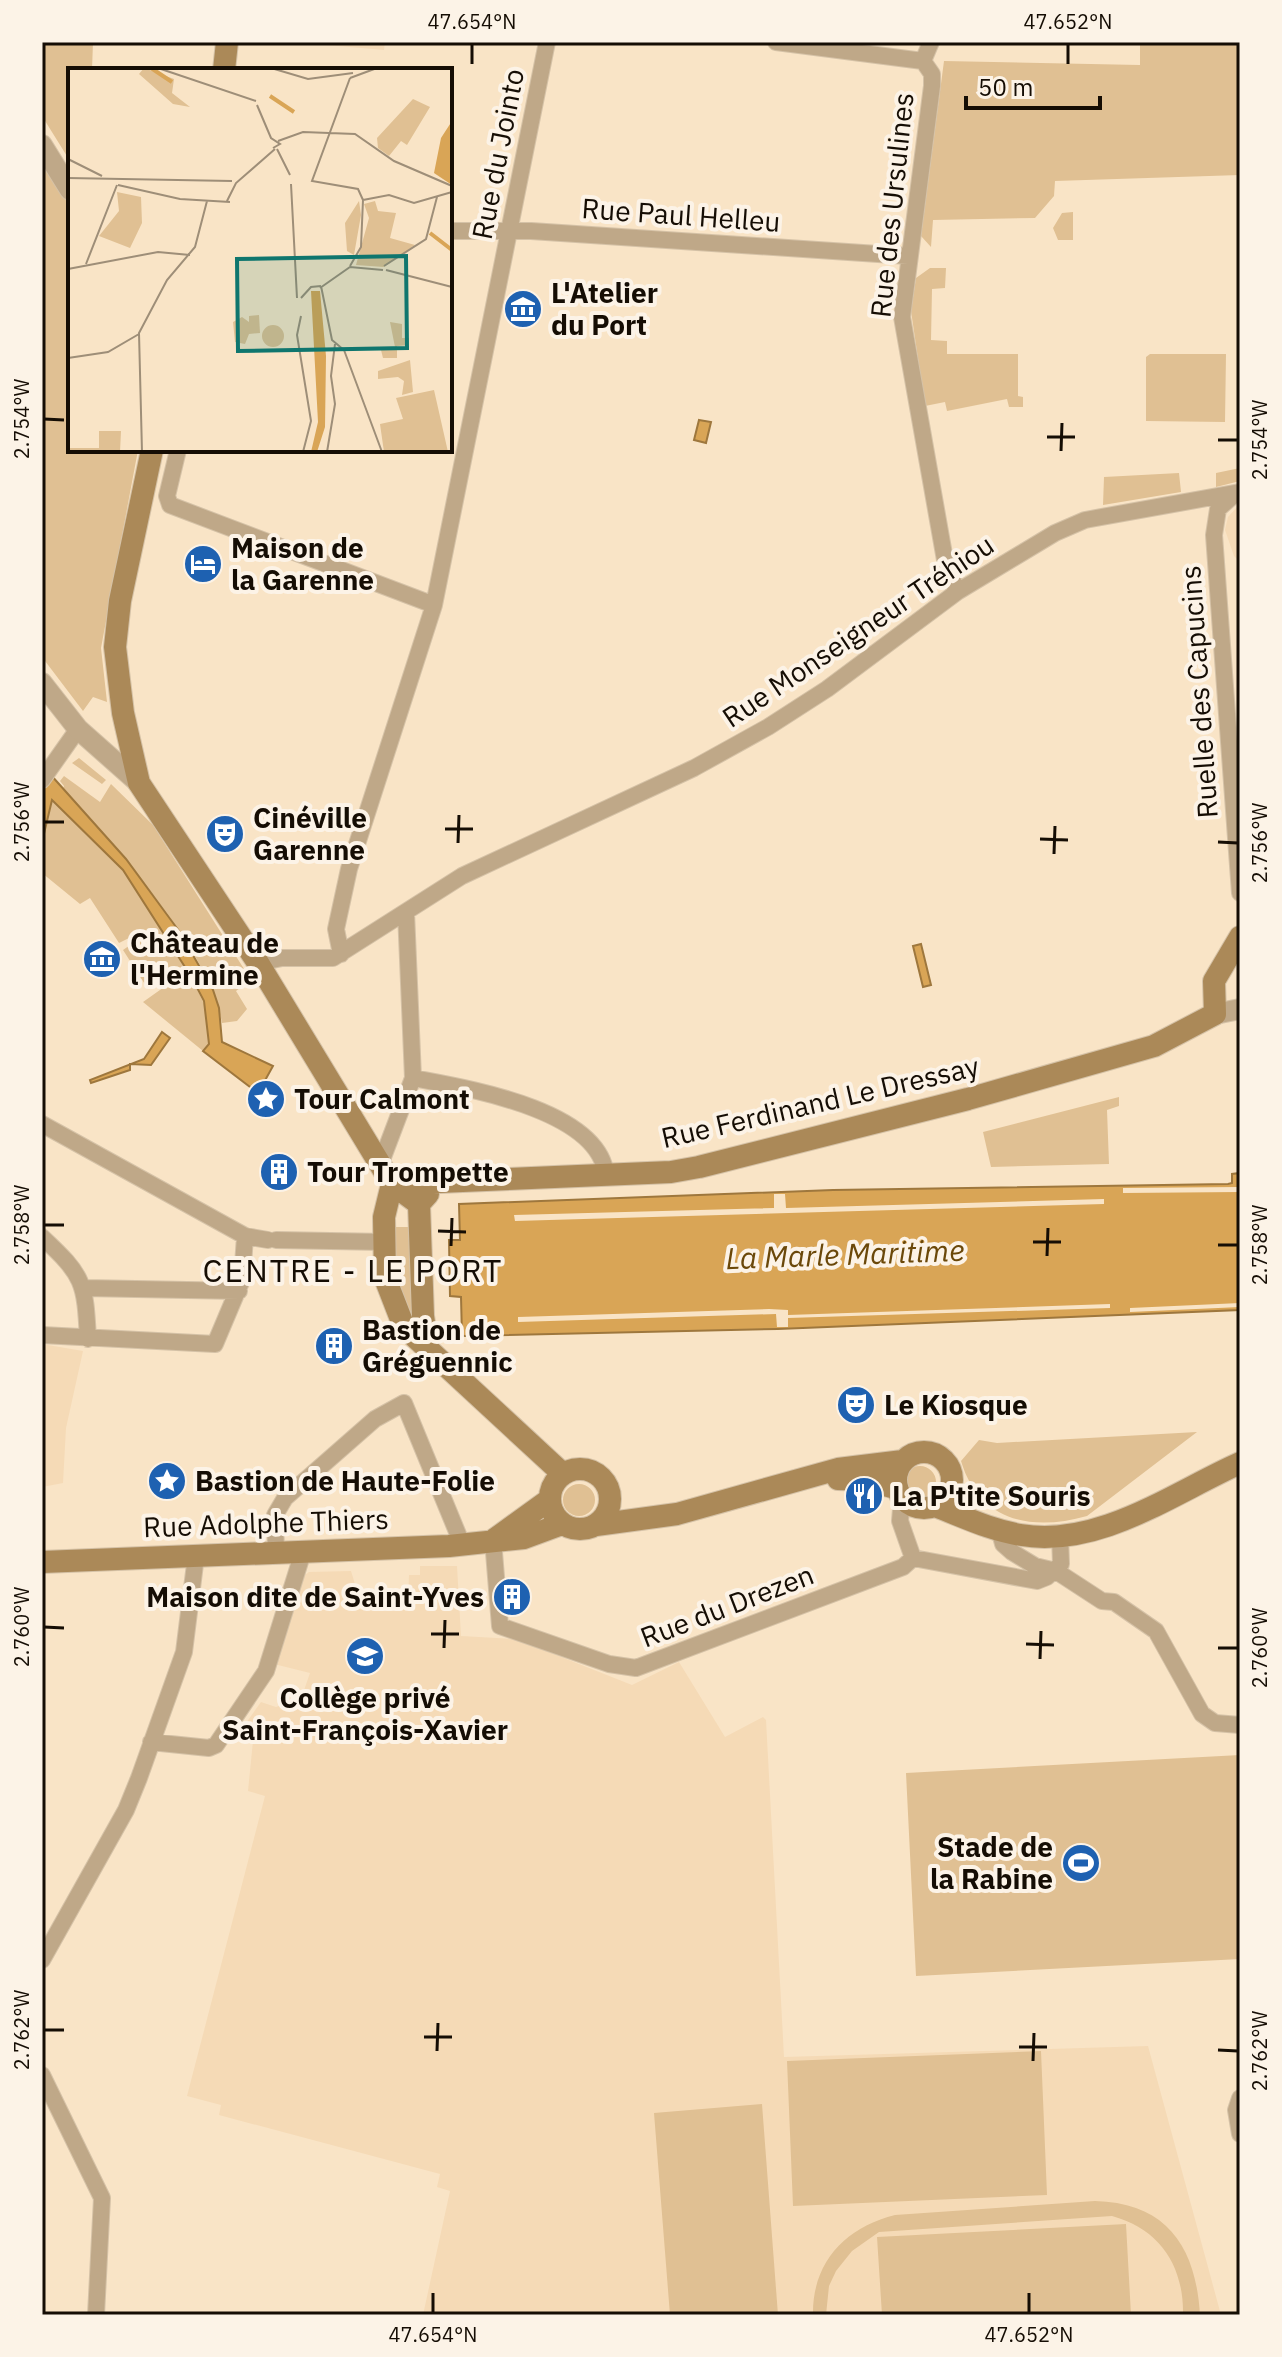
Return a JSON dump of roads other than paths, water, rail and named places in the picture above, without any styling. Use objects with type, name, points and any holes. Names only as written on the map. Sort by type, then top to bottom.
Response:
[{"type":"main road","points":[[224,68],[227,42]]},
{"type":"main road","points":[[152,452],[120,601],[115,647],[123,713],[139,783],[258,963],[386,1174],[419,1204]]},
{"type":"main road","points":[[1215,1014],[1214,981],[1240,937]]},
{"type":"main road","name":"Rue Ferdinand Le Dressay","points":[[386,1174],[440,1181],[606,1175],[699,1167],[968,1099],[1154,1046],[1215,1014]]},
{"type":"main road","points":[[386,1174],[385,1278],[397,1316],[404,1327],[563,1474]]},
{"type":"main road","points":[[428,1349],[423,1316],[419,1204],[440,1181]]},
{"type":"main road","points":[[899,1492],[896,1476],[903,1461],[913,1453],[935,1453],[950,1468],[952,1479],[950,1490],[935,1506]]},
{"type":"main road","points":[[596,1525],[608,1511],[609,1493],[600,1476],[592,1471],[572,1470],[563,1474],[553,1485],[549,1500],[551,1509],[562,1524],[579,1530],[652,1517],[846,1467],[903,1461]]},
{"type":"main road","points":[[808,1477],[866,1480],[899,1492],[917,1507],[935,1506],[976,1525],[1023,1536],[1060,1536],[1101,1528],[1240,1463]]},
{"type":"main road","points":[[952,1479],[994,1527]]},
{"type":"main road","points":[[609,1493],[652,1517]]},
{"type":"main road","points":[[493,1540],[549,1500]]},
{"type":"main road","name":"Rue Adolphe Thiers","points":[[42,1562],[462,1544],[524,1538],[562,1524]]},
{"type":"street","name":"Rue du Jointo","points":[[341,954],[336,929],[349,869],[434,605],[547,42]]},
{"type":"street","points":[[776,42],[923,61],[931,42]]},
{"type":"street","name":"Rue des Ursulines","points":[[923,61],[932,74],[932,86],[902,317],[945,560],[957,592]]},
{"type":"street","points":[[42,145],[68,187]]},
{"type":"street","name":"Rue Paul Helleu","points":[[452,231],[531,231],[908,256]]},
{"type":"street","points":[[178,452],[168,502],[434,605]]},
{"type":"street","name":"Rue Monseigneur Tréhiou","points":[[258,963],[282,958],[325,960],[341,954],[462,876],[694,768],[768,727],[827,689],[957,592],[1055,533],[1085,520],[1239,492]]},
{"type":"street","name":"Ruelle des Capucins","points":[[1239,492],[1218,509],[1214,535],[1240,893]]},
{"type":"street","name":"Ruelle des Capucins","points":[[1180,505],[1201,513],[1214,535]]},
{"type":"street","points":[[42,683],[78,729],[139,783]]},
{"type":"street","points":[[46,774],[78,729]]},
{"type":"street","points":[[386,1174],[413,1078],[406,912]]},
{"type":"street","points":[[1215,1014],[1240,1009]]},
{"type":"street","points":[[413,1078],[529,1105],[590,1143],[604,1161],[606,1175]]},
{"type":"street","points":[[42,1124],[245,1236],[272,1240],[385,1242]]},
{"type":"street","points":[[42,1335],[215,1344],[239,1291],[245,1236]]},
{"type":"street","points":[[42,1237],[76,1269],[84,1288],[88,1339]]},
{"type":"street","points":[[84,1288],[239,1291]]},
{"type":"street","points":[[276,1553],[275,1515],[285,1498],[375,1419],[404,1403],[462,1544]]},
{"type":"street","points":[[899,1492],[900,1521],[913,1558],[1037,1581],[1056,1571],[1061,1564],[1060,1536]]},
{"type":"street","points":[[994,1527],[1003,1544],[1012,1552],[1035,1566],[1056,1571],[1102,1601],[1114,1602],[1156,1631],[1202,1714],[1215,1723],[1240,1725]]},
{"type":"street","name":"Rue du Drezen","points":[[493,1540],[500,1626],[609,1664],[636,1668],[903,1567],[913,1558]]},
{"type":"street","points":[[151,1742],[209,1748],[216,1745],[266,1671],[303,1552]]},
{"type":"street","points":[[42,1960],[126,1810],[184,1652],[196,1556]]},
{"type":"street","points":[[43,2079],[102,2198],[96,2315]]},
{"type":"street","points":[[1240,2098],[1236,2110],[1240,2134]]},
{"type":"water","points":[[699,420],[711,422],[706,443],[694,440]]},
{"type":"water","points":[[42,765],[126,859],[179,931],[213,990],[219,1008],[222,1042],[273,1066],[263,1084],[254,1090],[203,1051],[209,1044],[204,1001],[192,978],[123,870],[52,800],[42,842]]},
{"type":"water","points":[[921,944],[931,985],[923,987],[913,946]]},
{"type":"water","points":[[162,1032],[170,1038],[151,1065],[131,1064],[144,1059]]},
{"type":"water","points":[[130,1064],[130,1070],[91,1083],[90,1080]]},
{"type":"water","name":"La Marle Maritime","points":[[1240,1173],[1240,1310],[778,1329],[462,1336],[461,1297],[450,1296],[449,1240],[460,1240],[459,1204],[833,1190],[1228,1184],[1232,1183],[1232,1174]]},
{"type":"place","name":"L'Atelier du Port","points":[[523,309]]},
{"type":"place","name":"Maison de la Garenne","points":[[203,564]]},
{"type":"place","name":"Cinéville Garenne","points":[[225,834]]},
{"type":"place","name":"Château de l'Hermine","points":[[102,959]]},
{"type":"place","name":"Tour Calmont","points":[[266,1099]]},
{"type":"place","name":"Tour Trompette","points":[[279,1172]]},
{"type":"place","name":"Bastion de Gréguennic","points":[[334,1346]]},
{"type":"place","name":"Le Kiosque","points":[[856,1405]]},
{"type":"place","name":"Bastion de Haute-Folie","points":[[167,1481]]},
{"type":"place","name":"La P'tite Souris","points":[[864,1496]]},
{"type":"place","name":"Maison dite de Saint-Yves","points":[[512,1597]]},
{"type":"place","name":"Collège privé Saint-François-Xavier","points":[[365,1656]]},
{"type":"place","name":"Stade de la Rabine","points":[[1081,1863]]},
{"type":"district","name":"CENTRE - LE PORT","points":[[353,1271]]}]
